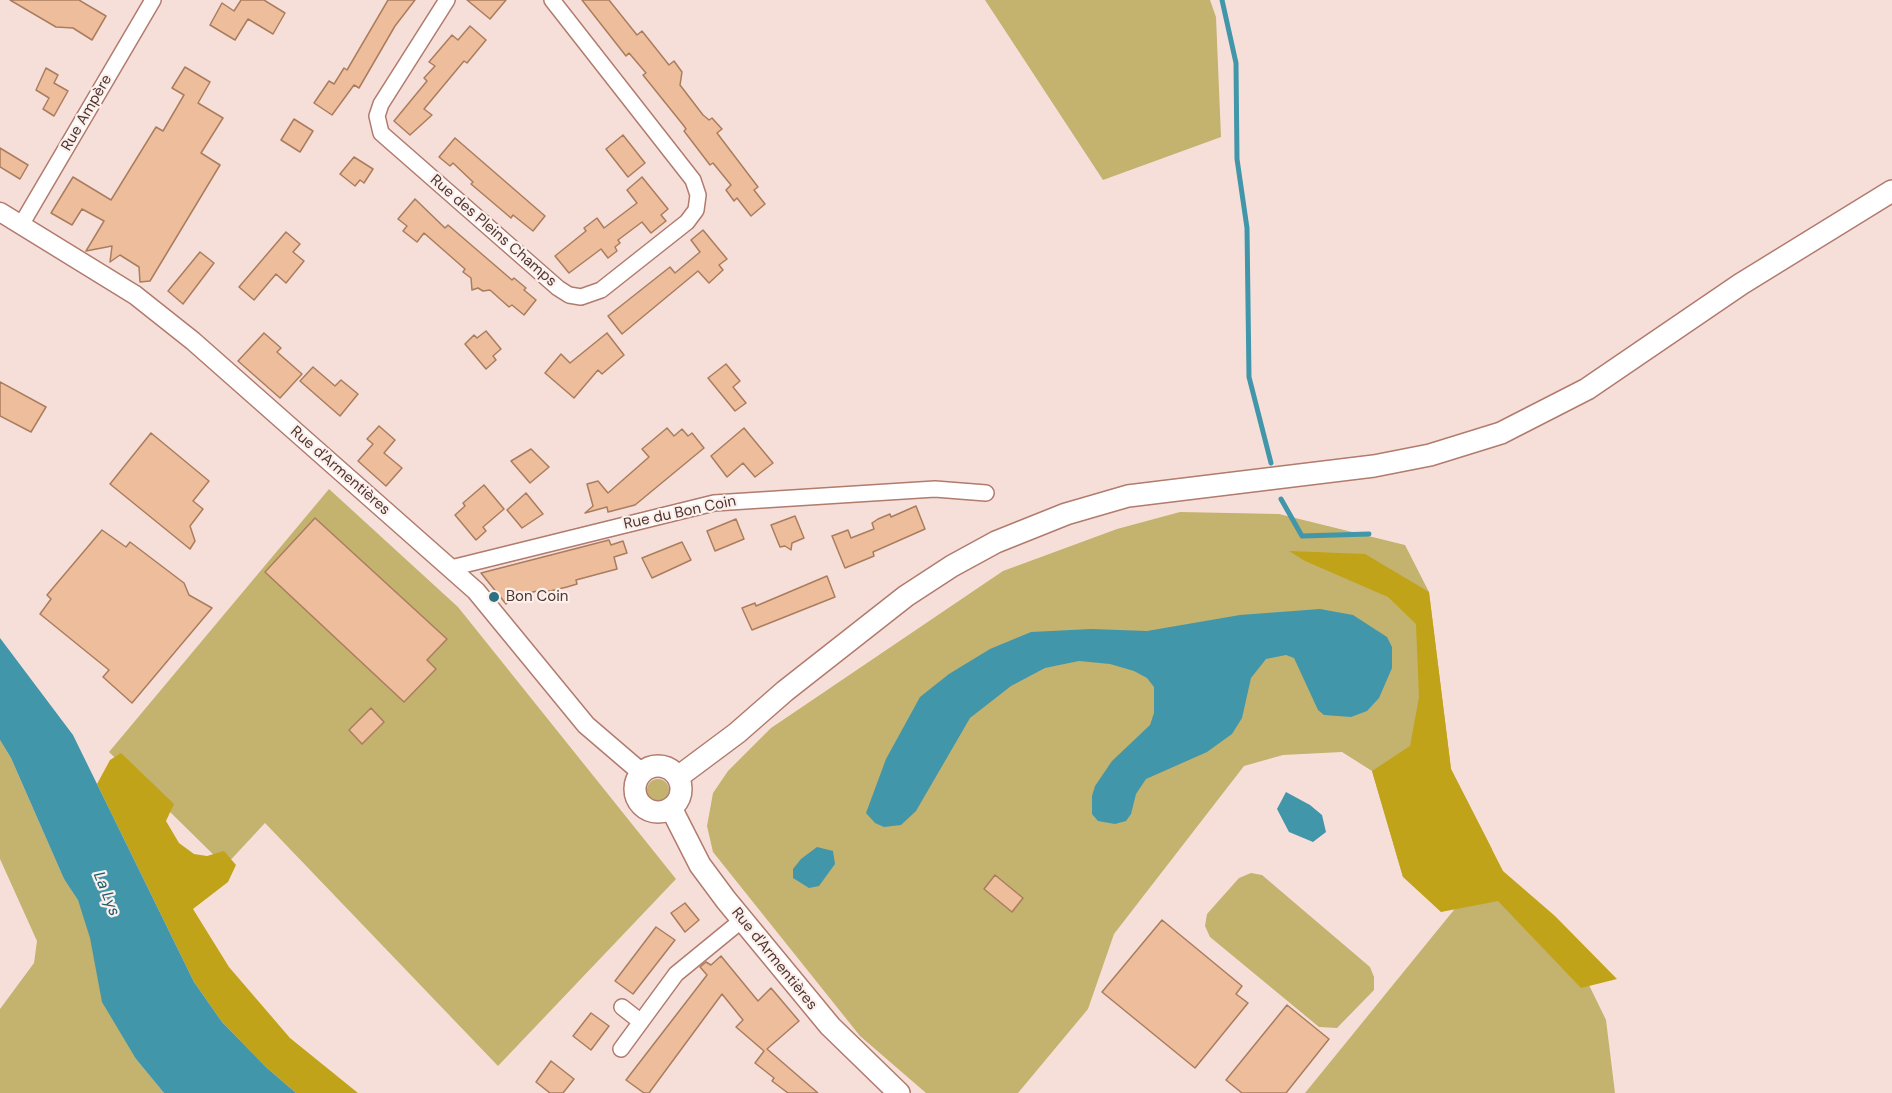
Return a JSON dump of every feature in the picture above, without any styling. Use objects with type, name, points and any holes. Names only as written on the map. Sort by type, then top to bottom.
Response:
[{"type":"main road","points":[[678,777],[738,733],[785,691],[906,596],[952,566],[996,542],[1066,514],[1128,496],[1374,466],[1430,455],[1500,433],[1594,385],[1765,269],[1892,191]]},
{"type":"main road","points":[[661,766],[672,770],[678,777],[681,793],[671,808],[654,812],[642,805],[635,789],[642,773],[648,768],[661,766]]},
{"type":"main road","name":"Rue d'Armentières","points":[[671,808],[700,865],[742,920],[830,1026],[899,1093]]},
{"type":"street","name":"Rue Ampère","points":[[21,225],[153,0]]},
{"type":"street","name":"Rue des Pleins Champs","points":[[447,0],[381,104],[377,116],[381,133],[558,288],[569,295],[581,297],[601,290],[687,222],[696,210],[698,195],[693,180],[552,0]]},
{"type":"street","name":"Rue d'Armentières","points":[[0,212],[124,287],[157,311],[451,568],[497,614],[586,726],[642,773]]},
{"type":"street","name":"Rue du Bon Coin","points":[[451,568],[714,503],[935,489],[986,493]]},
{"type":"street","points":[[621,1049],[676,974],[742,920]]},
{"type":"street","points":[[622,1007],[641,1022]]},
{"type":"shaded area","points":[[985,0],[1210,0],[1216,17],[1221,137],[1103,180]]},
{"type":"shaded area","points":[[329,489],[458,607],[676,879],[498,1066],[265,823],[225,866],[109,752]]},
{"type":"shaded area","points":[[1180,512],[1279,514],[1405,545],[1429,592],[1451,769],[1492,849],[1403,877],[1372,771],[1342,752],[1283,755],[1244,766],[1114,934],[1088,1009],[1018,1093],[926,1093],[860,1036],[713,852],[707,826],[713,793],[728,771],[771,728],[1003,571],[1117,529]]},
{"type":"shaded area","points":[[1289,551],[1365,554],[1429,592],[1451,769],[1503,871],[1555,916],[1617,979],[1581,988],[1498,901],[1441,912],[1403,877],[1372,771],[1410,746],[1419,697],[1416,624],[1388,597],[1305,561]]},
{"type":"shaded area","points":[[0,740],[11,758],[64,879],[78,899],[136,1059],[164,1093],[0,1093],[0,1009],[34,963],[37,941],[0,859]]},
{"type":"shaded area","points":[[121,753],[174,804],[166,821],[179,843],[194,854],[207,856],[224,851],[236,865],[228,882],[193,909],[229,967],[290,1038],[358,1093],[296,1093],[267,1068],[222,1022],[194,982],[97,784],[110,760]]},
{"type":"shaded area","points":[[654,779],[662,779],[669,786],[669,794],[662,801],[654,801],[647,794],[647,786]]},
{"type":"shaded area","points":[[1251,873],[1262,875],[1370,967],[1374,977],[1374,990],[1337,1028],[1319,1027],[1210,937],[1205,926],[1207,914],[1239,878]]},
{"type":"shaded area","points":[[1484,873],[1572,950],[1606,1020],[1615,1093],[1305,1093]]},
{"type":"water","points":[[1320,609],[1353,615],[1387,637],[1392,647],[1392,668],[1379,698],[1367,711],[1351,717],[1324,715],[1318,710],[1294,658],[1286,655],[1266,659],[1251,678],[1242,718],[1232,734],[1207,752],[1146,779],[1136,794],[1131,814],[1126,821],[1115,824],[1098,821],[1092,814],[1092,796],[1095,786],[1112,761],[1150,725],[1154,713],[1154,687],[1147,678],[1134,671],[1110,664],[1079,661],[1045,668],[1011,686],[970,718],[916,811],[901,825],[884,827],[875,823],[866,813],[886,759],[920,697],[949,674],[990,649],[1031,632],[1091,629],[1147,631],[1240,615]]},
{"type":"water","name":"La Lys","points":[[0,638],[73,735],[194,982],[222,1022],[267,1068],[296,1093],[164,1093],[136,1059],[102,1002],[90,938],[78,900],[64,879],[11,758],[0,740]]},
{"type":"water","points":[[1286,792],[1310,805],[1322,815],[1326,832],[1313,842],[1289,832],[1277,809]]},
{"type":"water","points":[[817,847],[833,851],[835,864],[819,886],[809,888],[793,878],[793,869],[801,859]]},
{"type":"building","points":[[10,0],[79,0],[106,16],[92,40],[73,28],[56,27]]},
{"type":"building","points":[[241,0],[264,0],[285,13],[273,34],[248,19],[235,40],[210,25],[222,3],[234,11]]},
{"type":"building","points":[[388,0],[415,0],[395,26],[359,88],[354,85],[332,115],[314,103],[329,81],[334,84],[344,68],[347,70]]},
{"type":"building","points":[[467,0],[506,0],[490,19]]},
{"type":"building","points":[[582,0],[609,0],[637,35],[642,31],[669,65],[674,61],[682,72],[680,85],[703,115],[709,120],[712,118],[722,129],[717,133],[758,187],[754,190],[765,204],[751,216],[737,198],[734,201],[726,190],[731,185],[713,163],[710,165],[684,131],[686,129],[684,126],[643,75],[646,73],[629,53],[626,56]]},
{"type":"building","points":[[470,26],[486,40],[467,63],[464,61],[424,109],[432,115],[410,135],[394,121],[427,81],[424,78],[435,66],[429,62],[452,35],[458,40]]},
{"type":"building","points":[[185,67],[210,82],[198,103],[223,118],[201,153],[220,165],[150,281],[140,282],[139,267],[120,255],[110,262],[112,246],[86,251],[104,221],[82,209],[72,225],[51,213],[73,177],[111,200],[156,127],[163,131],[184,95],[172,88]]},
{"type":"building","points":[[46,68],[58,75],[54,83],[68,91],[54,116],[43,109],[49,98],[36,90]]},
{"type":"building","points":[[294,119],[313,131],[300,152],[281,140]]},
{"type":"building","points":[[623,135],[645,163],[628,177],[606,149]]},
{"type":"building","points":[[455,138],[545,216],[533,231],[513,215],[511,218],[471,184],[473,182],[453,163],[450,166],[439,157]]},
{"type":"building","points":[[0,148],[28,165],[20,179],[0,167]]},
{"type":"building","points":[[354,157],[373,169],[364,183],[360,180],[355,186],[340,174]]},
{"type":"building","points":[[642,177],[668,209],[661,215],[666,221],[651,233],[642,222],[618,240],[620,243],[615,247],[617,251],[608,258],[601,249],[569,273],[555,256],[586,231],[584,228],[597,218],[604,228],[637,203],[627,190]]},
{"type":"building","points":[[415,199],[445,228],[448,225],[512,280],[514,278],[526,288],[524,290],[536,300],[524,315],[512,305],[509,307],[490,290],[483,291],[478,288],[472,290],[471,278],[463,272],[465,269],[424,233],[417,242],[403,231],[407,226],[398,219]]},
{"type":"building","points":[[703,230],[727,259],[719,265],[723,270],[709,283],[698,271],[622,334],[608,316],[670,267],[675,273],[700,252],[691,240]]},
{"type":"building","points":[[286,232],[300,244],[293,252],[304,261],[286,283],[276,274],[254,300],[239,287]]},
{"type":"building","points":[[200,252],[214,263],[183,304],[168,291]]},
{"type":"building","points":[[486,331],[501,349],[493,356],[496,360],[486,369],[465,344],[474,335],[477,338]]},
{"type":"building","points":[[264,333],[281,348],[277,352],[302,374],[280,398],[238,361]]},
{"type":"building","points":[[607,333],[624,355],[602,374],[598,370],[574,398],[545,373],[561,354],[570,363]]},
{"type":"building","points":[[726,364],[740,381],[733,387],[746,403],[735,411],[708,378]]},
{"type":"building","points":[[313,367],[335,386],[341,380],[358,394],[340,416],[300,381]]},
{"type":"building","points":[[0,382],[46,407],[31,432],[0,416]]},
{"type":"building","points":[[379,426],[395,440],[384,453],[402,468],[386,486],[358,461],[373,444],[367,439]]},
{"type":"building","points":[[667,428],[674,436],[682,429],[688,436],[692,433],[704,448],[635,505],[608,512],[607,507],[585,513],[593,506],[587,484],[598,481],[608,493],[649,457],[642,449]]},
{"type":"building","points":[[744,428],[773,463],[755,477],[743,463],[727,477],[711,456]]},
{"type":"building","points":[[151,433],[209,481],[193,501],[203,509],[190,526],[195,541],[190,549],[110,484]]},
{"type":"building","points":[[531,449],[549,467],[530,483],[511,461]]},
{"type":"building","points":[[484,485],[504,509],[483,527],[486,531],[476,540],[455,515],[465,506],[463,503]]},
{"type":"building","points":[[526,493],[543,514],[522,528],[507,510]]},
{"type":"building","points":[[916,506],[925,529],[873,552],[874,556],[845,568],[832,536],[848,530],[851,538],[874,529],[872,523],[878,519],[890,514],[891,517]]},
{"type":"building","points":[[795,516],[804,538],[792,543],[791,550],[785,546],[780,547],[771,525]]},
{"type":"building","points":[[315,518],[447,639],[427,660],[436,669],[404,702],[265,572]]},
{"type":"building","points":[[736,519],[744,539],[715,551],[707,531]]},
{"type":"building","points":[[102,530],[126,547],[130,542],[184,583],[189,595],[212,608],[132,703],[103,677],[109,670],[40,614],[51,599],[47,595]]},
{"type":"building","points":[[609,540],[611,545],[623,541],[627,553],[614,557],[617,569],[576,580],[577,584],[567,587],[546,592],[545,589],[513,597],[506,604],[481,573]]},
{"type":"building","points":[[682,542],[691,560],[652,578],[642,558]]},
{"type":"building","points":[[827,576],[835,597],[752,630],[742,608],[755,603],[756,606]]},
{"type":"building","points":[[371,708],[384,722],[362,744],[349,730]]},
{"type":"building","points":[[995,875],[1023,898],[1012,912],[984,889]]},
{"type":"building","points":[[685,903],[699,920],[685,932],[671,913]]},
{"type":"building","points":[[1162,920],[1242,986],[1236,994],[1248,1003],[1195,1068],[1102,992]]},
{"type":"building","points":[[656,927],[675,940],[633,994],[615,981]]},
{"type":"building","points":[[721,956],[758,1001],[771,988],[799,1021],[767,1049],[818,1093],[788,1093],[772,1081],[774,1078],[755,1063],[764,1051],[736,1027],[743,1020],[722,994],[649,1093],[644,1093],[626,1080],[707,975],[700,967],[706,962],[711,965]]},
{"type":"building","points":[[1287,1005],[1329,1039],[1286,1093],[1242,1093],[1226,1080]]},
{"type":"building","points":[[591,1013],[609,1026],[591,1050],[573,1036]]},
{"type":"building","points":[[551,1061],[574,1079],[563,1093],[550,1093],[536,1082]]},
{"type":"waterway","points":[[1222,0],[1236,63],[1237,159],[1247,228],[1249,377],[1271,463]]},
{"type":"waterway","points":[[1281,499],[1302,536],[1369,534]]},
{"type":"place","name":"Bon Coin","points":[[494,597]]}]
